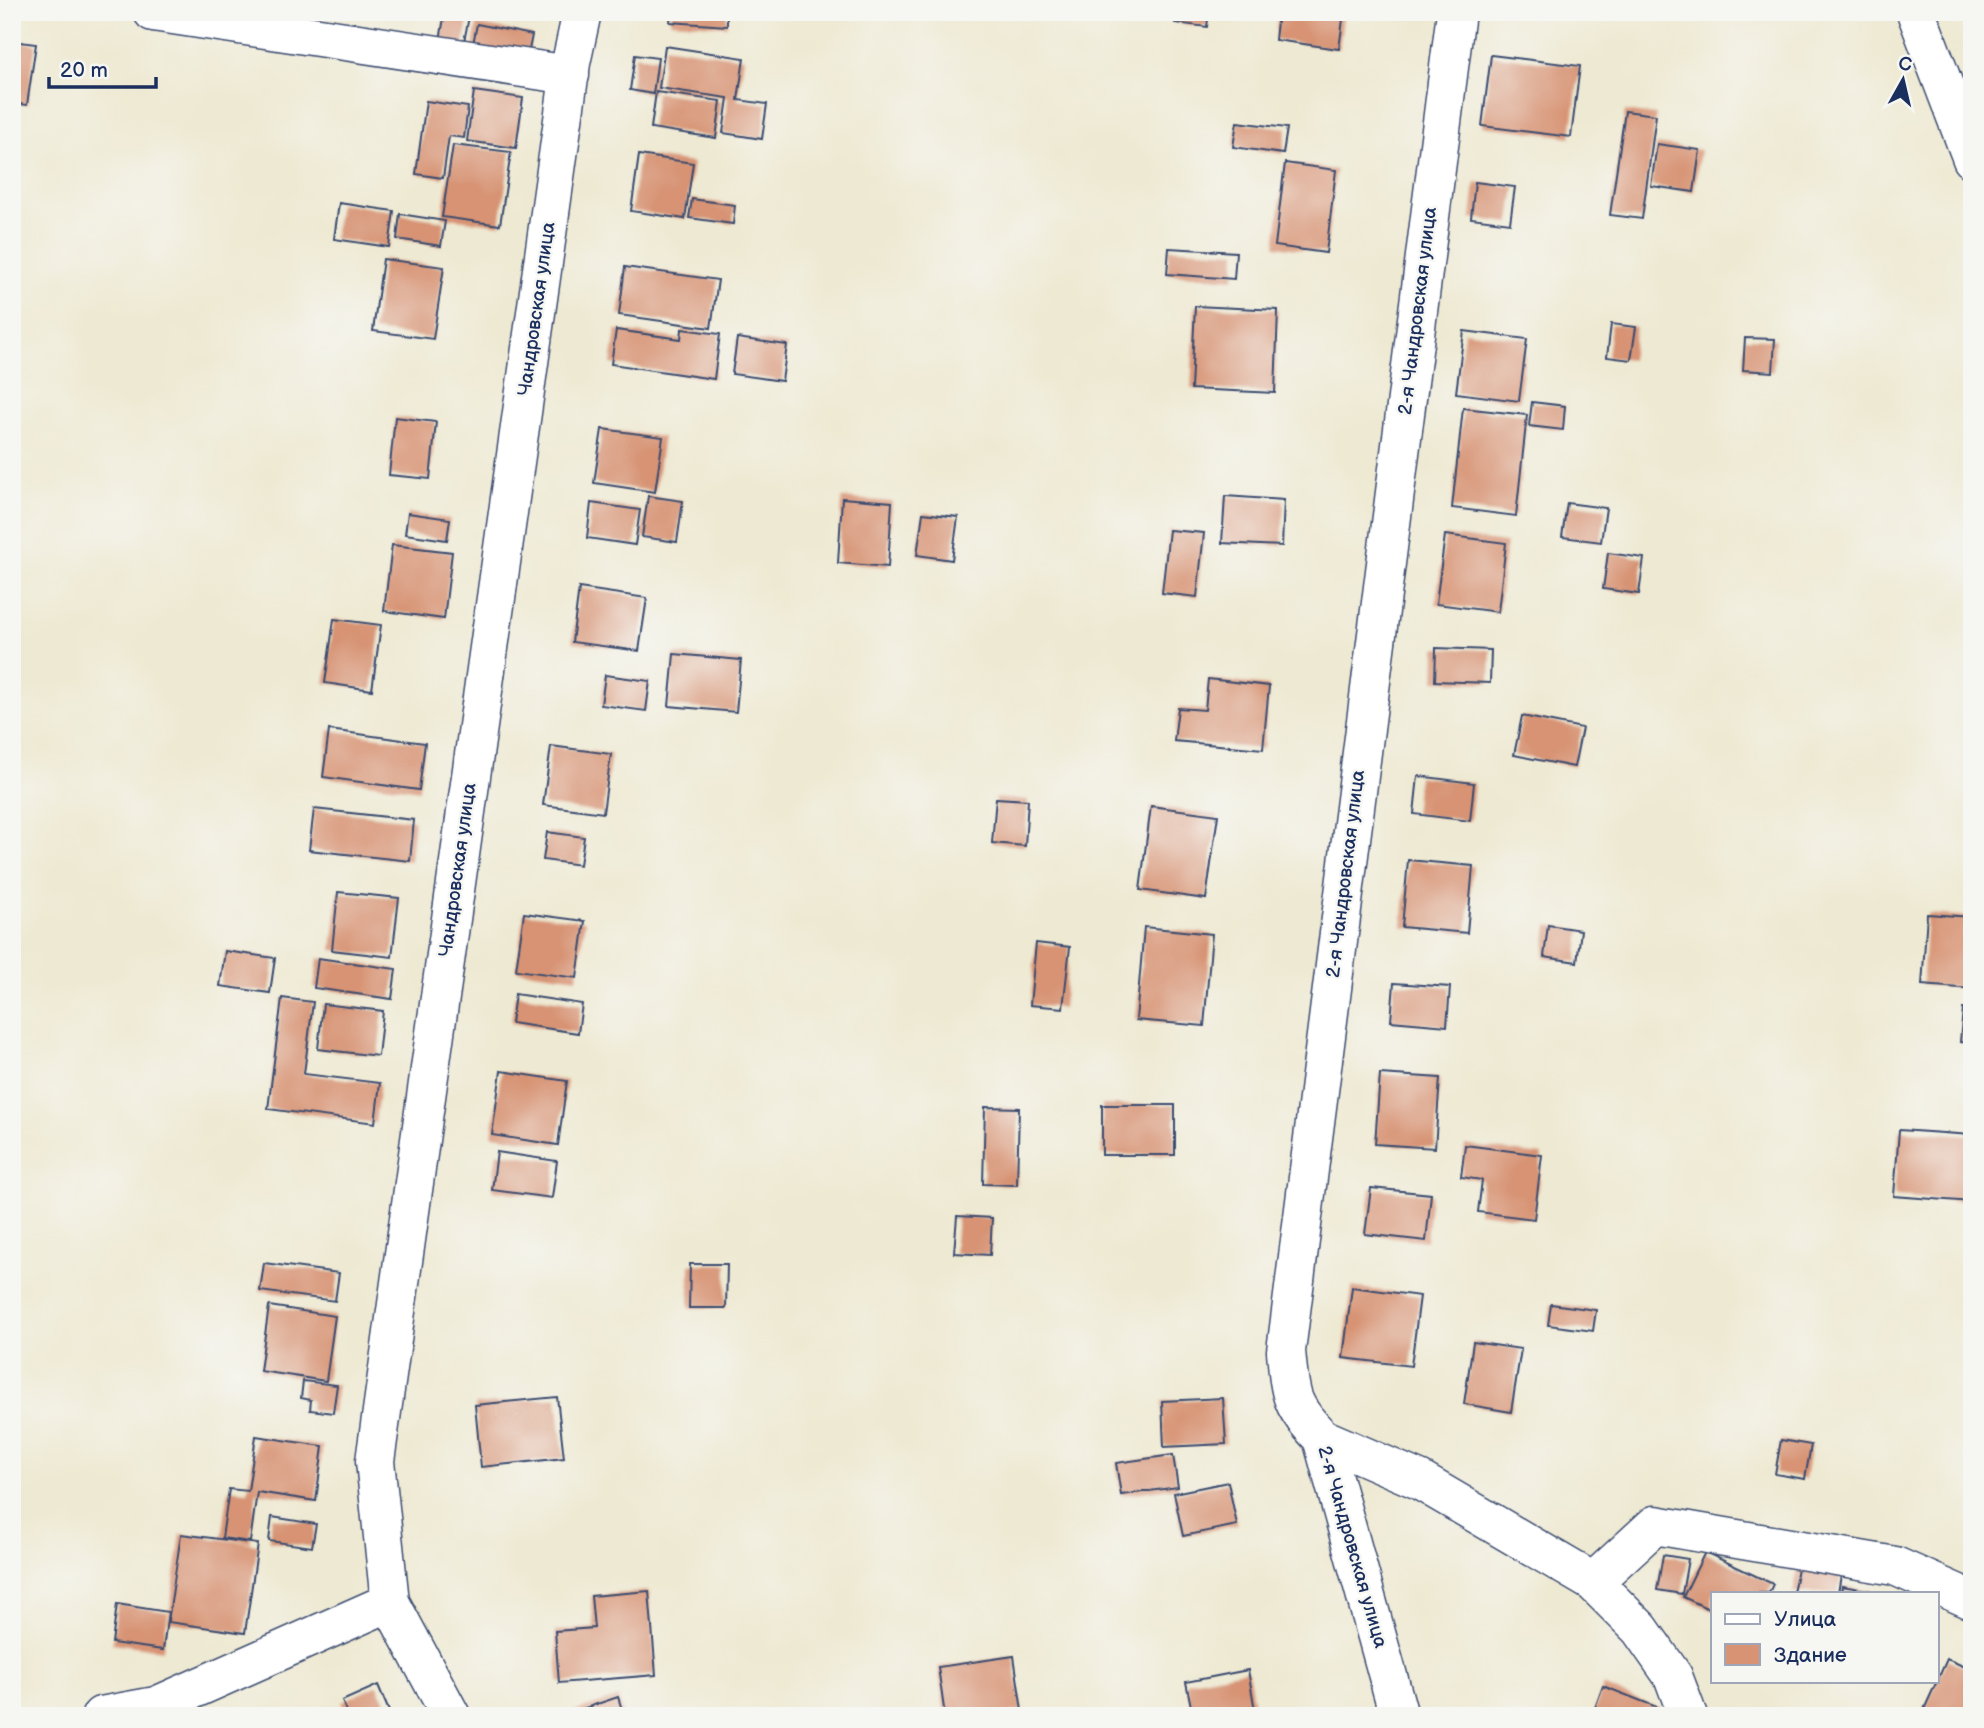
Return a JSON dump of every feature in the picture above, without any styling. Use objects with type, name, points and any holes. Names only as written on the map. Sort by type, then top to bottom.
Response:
[{"type":"street","points":[[153,12],[570,75]]},
{"type":"street","name":"Чандровская улица","points":[[451,1716],[390,1602],[375,1461],[570,75],[582,12]]},
{"type":"street","name":"2-я Чандровская улица","points":[[1399,1716],[1322,1438],[1299,1415],[1289,1391],[1286,1351],[1456,12]]},
{"type":"street","points":[[1916,12],[1972,159]]},
{"type":"street","points":[[1322,1438],[1419,1480],[1593,1582],[1640,1629],[1673,1676],[1688,1716]]},
{"type":"street","points":[[1593,1582],[1655,1525],[1895,1566],[1972,1600]]},
{"type":"street","points":[[101,1716],[156,1706],[390,1602]]},
{"type":"building","points":[[445,12],[470,12],[462,51],[439,46]]},
{"type":"building","points":[[671,12],[727,12],[727,26],[670,22]]},
{"type":"building","points":[[1177,12],[1209,12],[1207,27],[1175,23]]},
{"type":"building","points":[[1278,12],[1344,12],[1339,49],[1275,40]]},
{"type":"building","points":[[477,24],[532,35],[526,65],[471,54]]},
{"type":"building","points":[[12,41],[36,44],[27,105],[12,103]]},
{"type":"building","points":[[665,46],[744,58],[738,100],[767,104],[762,139],[723,133],[728,98],[659,88]]},
{"type":"building","points":[[635,55],[658,58],[653,94],[630,90]]},
{"type":"building","points":[[1491,55],[1580,66],[1571,137],[1482,126]]},
{"type":"building","points":[[474,91],[523,98],[516,148],[467,141]]},
{"type":"building","points":[[656,92],[721,101],[716,138],[651,128]]},
{"type":"building","points":[[426,101],[468,107],[464,138],[449,136],[443,178],[416,174]]},
{"type":"building","points":[[1625,111],[1656,115],[1642,219],[1610,215]]},
{"type":"building","points":[[1237,122],[1287,128],[1283,154],[1233,147]]},
{"type":"building","points":[[1657,144],[1700,150],[1694,192],[1651,186]]},
{"type":"building","points":[[453,145],[511,152],[500,225],[442,217]]},
{"type":"building","points":[[639,155],[693,163],[685,219],[631,211]]},
{"type":"building","points":[[1285,163],[1336,170],[1326,253],[1275,246]]},
{"type":"building","points":[[1475,182],[1515,187],[1510,223],[1471,218]]},
{"type":"building","points":[[692,199],[735,205],[733,224],[689,218]]},
{"type":"building","points":[[339,203],[394,211],[389,247],[334,239]]},
{"type":"building","points":[[400,214],[445,221],[441,246],[397,239]]},
{"type":"building","points":[[1169,248],[1236,252],[1234,279],[1167,274]]},
{"type":"building","points":[[383,259],[444,267],[433,339],[373,331]]},
{"type":"building","points":[[625,267],[718,280],[711,328],[619,315]]},
{"type":"building","points":[[1195,306],[1278,310],[1275,393],[1191,389]]},
{"type":"building","points":[[1611,324],[1636,327],[1631,360],[1607,357]]},
{"type":"building","points":[[682,329],[720,334],[714,379],[611,364],[616,330],[681,339]]},
{"type":"building","points":[[1464,331],[1527,339],[1519,401],[1456,393]]},
{"type":"building","points":[[737,338],[787,345],[782,381],[732,374]]},
{"type":"building","points":[[1745,338],[1775,339],[1773,372],[1743,370]]},
{"type":"building","points":[[1532,402],[1565,406],[1563,430],[1529,426]]},
{"type":"building","points":[[1463,408],[1527,415],[1516,516],[1452,508]]},
{"type":"building","points":[[395,417],[436,422],[430,479],[389,475]]},
{"type":"building","points":[[602,429],[663,437],[655,492],[594,483]]},
{"type":"building","points":[[648,496],[683,501],[677,542],[642,537]]},
{"type":"building","points":[[1225,496],[1284,500],[1282,546],[1222,543]]},
{"type":"building","points":[[842,498],[892,502],[888,567],[838,563]]},
{"type":"building","points":[[591,503],[640,510],[635,545],[587,538]]},
{"type":"building","points":[[1567,503],[1606,508],[1601,542],[1562,537]]},
{"type":"building","points":[[408,513],[450,519],[447,540],[405,534]]},
{"type":"building","points":[[923,513],[958,517],[952,560],[917,555]]},
{"type":"building","points":[[1169,530],[1204,533],[1197,597],[1162,593]]},
{"type":"building","points":[[1445,535],[1506,543],[1498,612],[1436,604]]},
{"type":"building","points":[[392,545],[452,552],[444,619],[384,611]]},
{"type":"building","points":[[1608,553],[1644,558],[1639,594],[1603,589]]},
{"type":"building","points":[[579,588],[647,598],[639,651],[572,642]]},
{"type":"building","points":[[334,619],[381,625],[372,690],[325,683]]},
{"type":"building","points":[[1436,648],[1491,650],[1490,683],[1435,681]]},
{"type":"building","points":[[674,654],[741,660],[736,712],[669,706]]},
{"type":"building","points":[[605,675],[650,681],[646,711],[601,705]]},
{"type":"building","points":[[1208,679],[1269,686],[1263,749],[1174,741],[1178,708],[1205,710]]},
{"type":"building","points":[[1522,716],[1582,728],[1574,767],[1514,755]]},
{"type":"building","points":[[329,730],[425,743],[419,790],[323,777]]},
{"type":"building","points":[[551,746],[611,754],[603,813],[543,805]]},
{"type":"building","points":[[1418,776],[1474,783],[1470,821],[1414,814]]},
{"type":"building","points":[[996,798],[1028,800],[1025,846],[992,843]]},
{"type":"building","points":[[1151,806],[1218,815],[1206,899],[1140,890]]},
{"type":"building","points":[[314,809],[414,820],[410,861],[309,850]]},
{"type":"building","points":[[547,832],[584,837],[580,865],[543,860]]},
{"type":"building","points":[[1408,860],[1473,866],[1467,933],[1402,927]]},
{"type":"building","points":[[338,892],[399,898],[392,957],[332,950]]},
{"type":"building","points":[[524,913],[585,921],[577,978],[516,970]]},
{"type":"building","points":[[1927,914],[1972,917],[1972,989],[1922,985]]},
{"type":"building","points":[[1548,925],[1581,930],[1577,962],[1544,957]]},
{"type":"building","points":[[1144,927],[1212,934],[1204,1026],[1136,1020]]},
{"type":"building","points":[[1036,943],[1070,947],[1063,1008],[1030,1005]]},
{"type":"building","points":[[225,951],[275,958],[270,993],[220,986]]},
{"type":"building","points":[[318,958],[396,969],[392,999],[314,988]]},
{"type":"building","points":[[1394,983],[1450,987],[1447,1026],[1391,1021]]},
{"type":"building","points":[[515,994],[582,1004],[578,1033],[511,1023]]},
{"type":"building","points":[[282,998],[313,1002],[304,1074],[380,1083],[375,1123],[268,1109]]},
{"type":"building","points":[[323,1004],[383,1011],[378,1056],[318,1049]]},
{"type":"building","points":[[1963,1009],[1972,1010],[1972,1043],[1960,1042]]},
{"type":"building","points":[[501,1071],[567,1081],[558,1145],[492,1135]]},
{"type":"building","points":[[1380,1074],[1440,1078],[1435,1148],[1375,1144]]},
{"type":"building","points":[[1102,1105],[1175,1105],[1175,1155],[1102,1155]]},
{"type":"building","points":[[985,1107],[1019,1108],[1017,1185],[983,1184]]},
{"type":"building","points":[[1899,1130],[1972,1135],[1972,1202],[1894,1196]]},
{"type":"building","points":[[1465,1145],[1542,1155],[1534,1219],[1478,1212],[1482,1180],[1461,1177]]},
{"type":"building","points":[[497,1152],[557,1161],[552,1198],[492,1190]]},
{"type":"building","points":[[1371,1188],[1431,1194],[1426,1241],[1365,1234]]},
{"type":"building","points":[[957,1216],[992,1218],[990,1255],[954,1253]]},
{"type":"building","points":[[264,1263],[339,1273],[335,1301],[260,1291]]},
{"type":"building","points":[[690,1264],[727,1264],[726,1308],[689,1308]]},
{"type":"building","points":[[1352,1287],[1420,1296],[1411,1366],[1343,1358]]},
{"type":"building","points":[[1551,1304],[1596,1310],[1593,1331],[1548,1325]]},
{"type":"building","points":[[269,1306],[335,1316],[326,1381],[260,1371]]},
{"type":"building","points":[[1473,1342],[1521,1349],[1511,1412],[1464,1404]]},
{"type":"building","points":[[303,1381],[337,1385],[333,1413],[310,1410],[311,1400],[301,1398]]},
{"type":"building","points":[[557,1397],[564,1458],[481,1467],[475,1405]]},
{"type":"building","points":[[1223,1398],[1226,1444],[1164,1447],[1162,1401]]},
{"type":"building","points":[[256,1436],[323,1446],[316,1501],[257,1492],[250,1542],[222,1538],[229,1489],[248,1491]]},
{"type":"building","points":[[1781,1440],[1811,1445],[1805,1479],[1775,1474]]},
{"type":"building","points":[[1173,1455],[1178,1487],[1121,1495],[1116,1463]]},
{"type":"building","points":[[1228,1482],[1237,1525],[1183,1536],[1174,1493]]},
{"type":"building","points":[[272,1517],[316,1524],[312,1547],[269,1541]]},
{"type":"building","points":[[181,1534],[258,1544],[245,1633],[168,1622]]},
{"type":"building","points":[[1705,1552],[1773,1584],[1769,1592],[1711,1592],[1711,1610],[1683,1597]]},
{"type":"building","points":[[1663,1555],[1688,1559],[1682,1594],[1657,1590]]},
{"type":"building","points":[[1798,1568],[1841,1575],[1838,1592],[1793,1592]]},
{"type":"building","points":[[1842,1586],[1878,1592],[1841,1592]]},
{"type":"building","points":[[649,1591],[656,1675],[559,1683],[555,1631],[594,1628],[591,1596]]},
{"type":"building","points":[[117,1604],[168,1612],[163,1650],[112,1643]]},
{"type":"building","points":[[1014,1656],[1022,1711],[989,1716],[945,1716],[938,1667]]},
{"type":"building","points":[[1947,1659],[1972,1670],[1972,1716],[1921,1716]]},
{"type":"building","points":[[1248,1670],[1256,1716],[1193,1716],[1186,1682]]},
{"type":"building","points":[[378,1685],[391,1716],[348,1716],[342,1701]]},
{"type":"building","points":[[1603,1686],[1662,1709],[1659,1716],[1592,1716]]},
{"type":"building","points":[[618,1697],[624,1716],[564,1716],[564,1715]]}]
